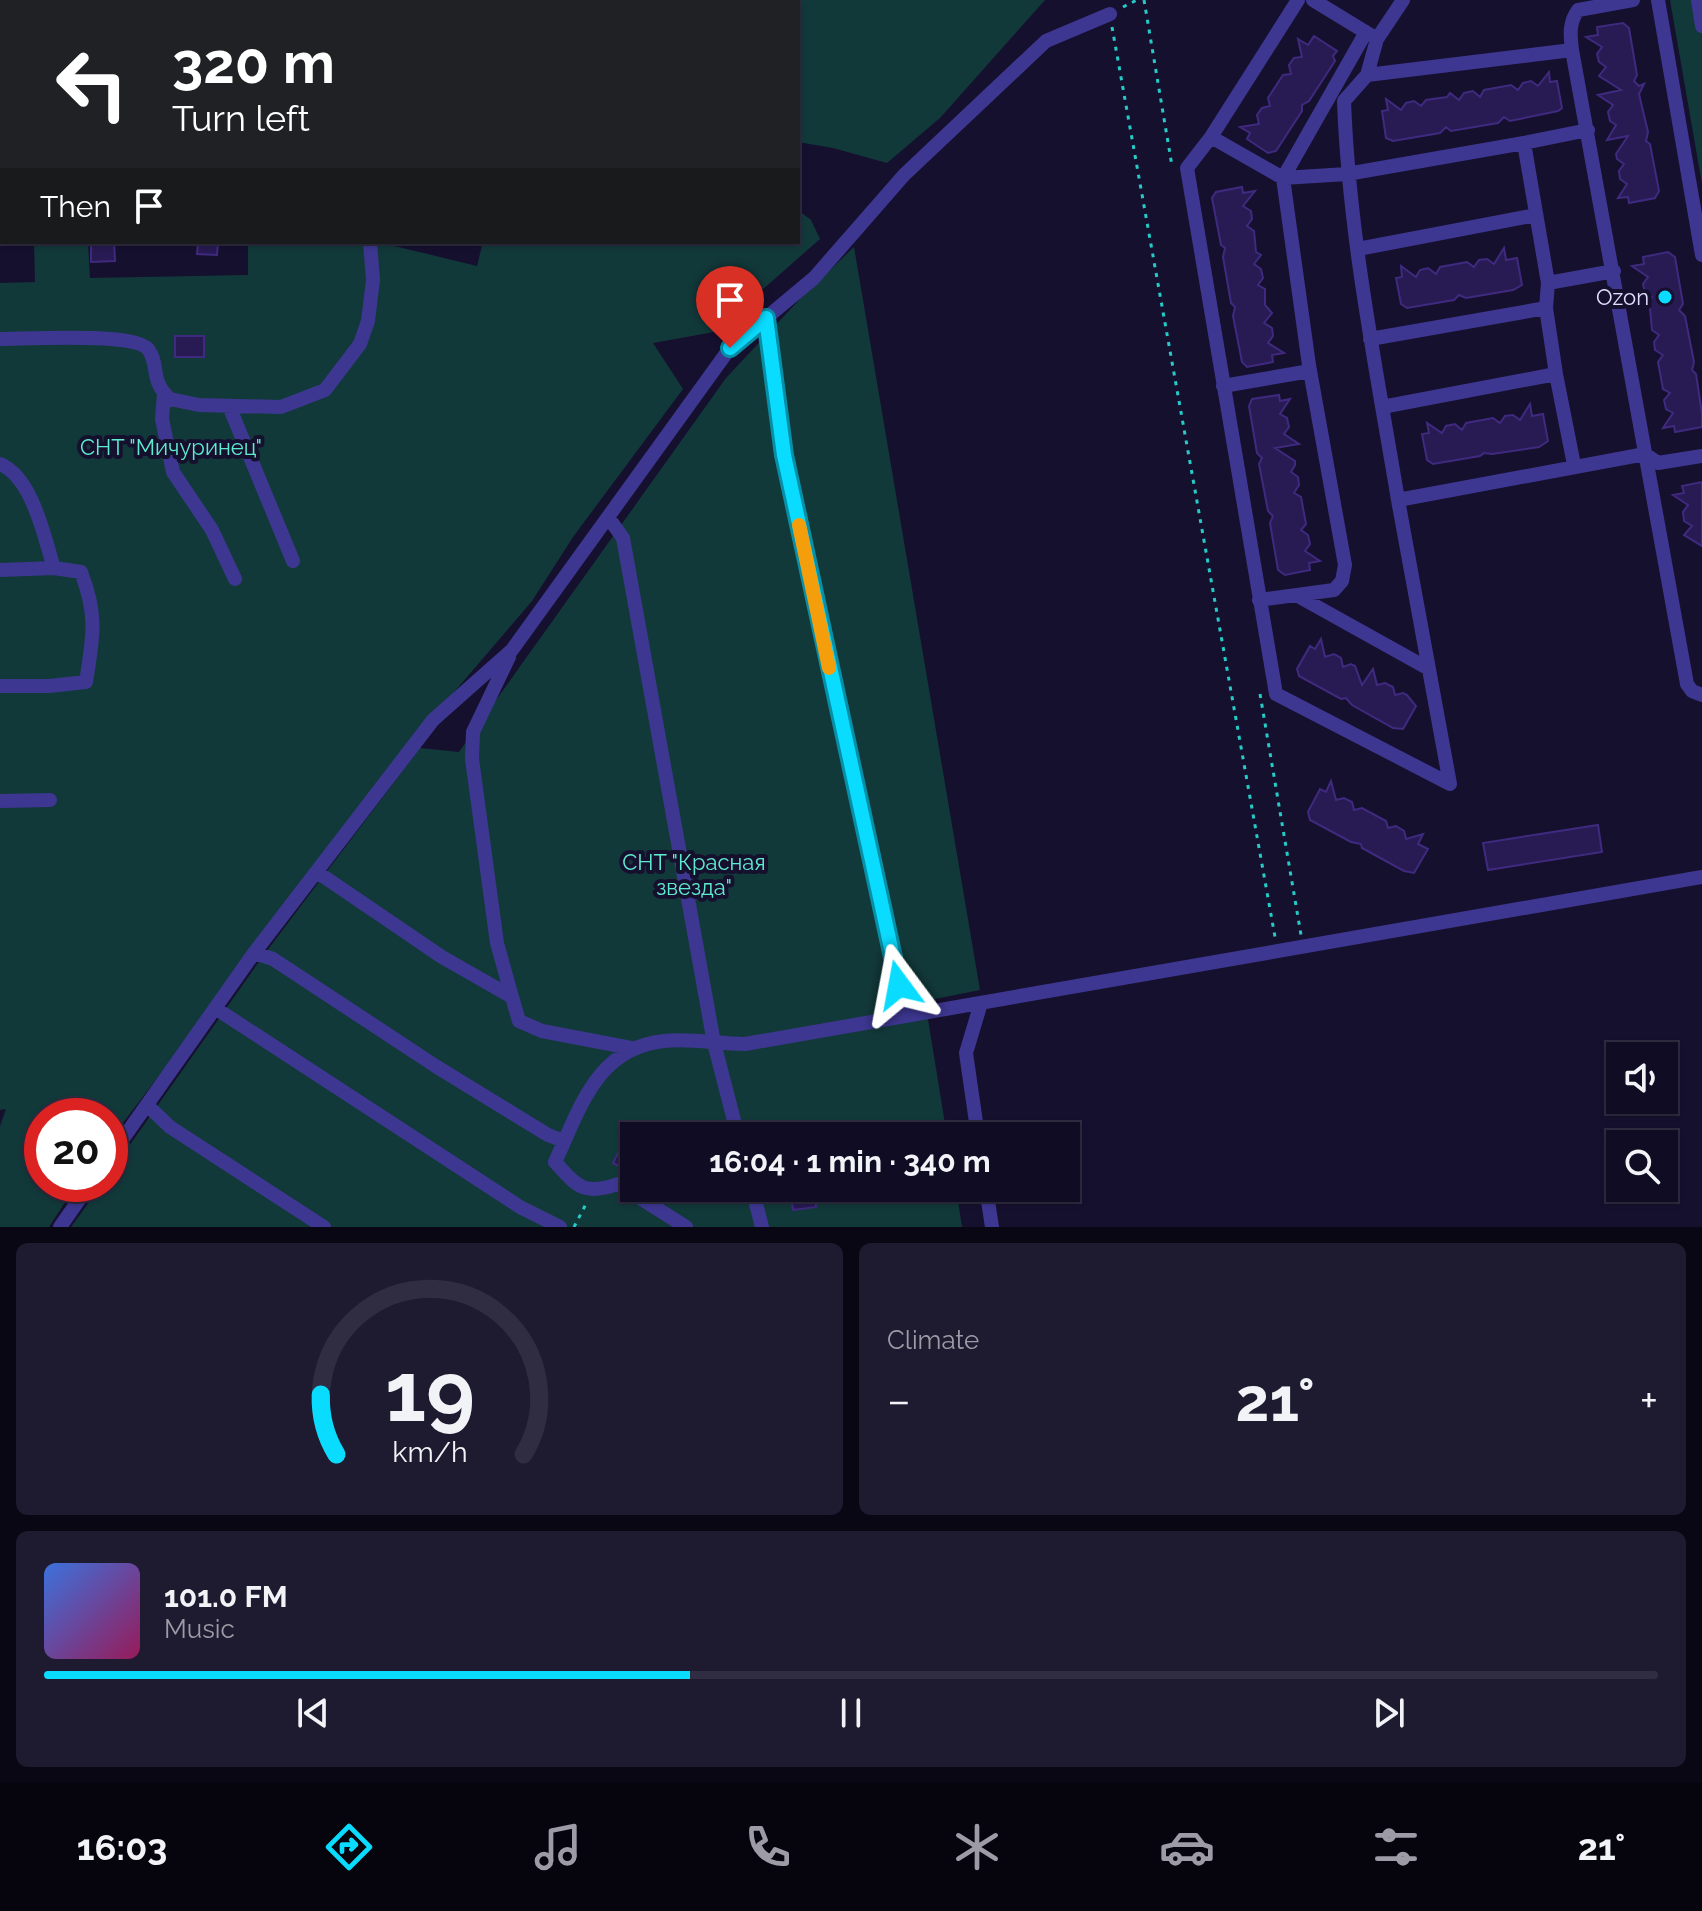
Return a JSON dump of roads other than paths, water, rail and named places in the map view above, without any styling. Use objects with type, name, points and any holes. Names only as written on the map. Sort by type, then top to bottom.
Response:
[{"type":"street","points":[[1298,0],[1211,137],[1187,168],[1276,694],[1450,784],[1370,339],[1347,174],[1344,101],[1367,75],[1372,36]]},
{"type":"street","points":[[1313,0],[1372,36]]},
{"type":"street","points":[[1259,600],[1334,590],[1342,581],[1345,565],[1310,371],[1283,178],[1372,36],[1403,0]]},
{"type":"street","points":[[1633,0],[1575,5],[1570,32],[1687,684],[1692,691],[1702,695]]},
{"type":"street","points":[[1658,0],[1702,255]]},
{"type":"street","points":[[1698,0],[1702,26]]},
{"type":"street","points":[[631,1048],[542,1031],[519,1021],[497,943],[472,759],[473,732],[512,650],[730,348],[814,278],[904,175],[1046,41],[1110,14]]},
{"type":"street","points":[[1367,75],[1572,50]]},
{"type":"street","points":[[1211,137],[1283,178],[1347,174],[1588,130]]},
{"type":"street","points":[[1524,143],[1548,283],[1546,308],[1556,374],[1574,465]]},
{"type":"street","points":[[1358,249],[1536,215]]},
{"type":"street","points":[[0,339],[112,338],[137,341],[147,349],[154,362],[155,379],[170,399],[186,403],[281,407],[325,390],[360,344],[368,321],[373,280],[370,244]]},
{"type":"street","points":[[1548,283],[1614,271]]},
{"type":"street","points":[[1370,339],[1546,308]]},
{"type":"street","points":[[766,318],[784,455],[905,1014]]},
{"type":"street","points":[[1223,386],[1310,371]]},
{"type":"street","points":[[1382,407],[1556,374]]},
{"type":"street","points":[[164,394],[162,419],[173,472],[212,530],[235,579]]},
{"type":"street","points":[[229,406],[293,561]]},
{"type":"street","points":[[1398,500],[1645,454],[1658,463],[1702,456]]},
{"type":"street","points":[[0,464],[8,468],[30,496],[54,568]]},
{"type":"street","points":[[608,517],[623,538],[714,1043],[734,1122]]},
{"type":"street","points":[[0,570],[54,568],[81,572],[92,600],[94,631],[86,682],[0,686]]},
{"type":"street","points":[[1296,595],[1429,669]]},
{"type":"street","points":[[128,1133],[254,953],[433,720],[512,650]]},
{"type":"street","points":[[0,801],[50,800]]},
{"type":"street","points":[[317,872],[442,957],[512,997]]},
{"type":"street","points":[[686,1227],[618,1184],[599,1191],[579,1187],[555,1162],[589,1089],[610,1062],[631,1048],[664,1041],[745,1044],[1702,877]]},
{"type":"street","points":[[254,953],[273,959],[437,1067],[548,1135],[564,1141]]},
{"type":"street","points":[[976,1122],[966,1053],[981,1003]]},
{"type":"street","points":[[215,1008],[520,1207],[560,1227]]},
{"type":"street","points":[[148,1106],[170,1127],[324,1227]]},
{"type":"street","points":[[66,1225],[79,1202]]},
{"type":"street","points":[[756,1202],[762,1227]]},
{"type":"street","points":[[988,1202],[992,1227]]},
{"type":"place","name":"Ozon","points":[[1665,297]]},
{"type":"park label","name":"СНТ \"Мичуринец\"","points":[[171,447]]},
{"type":"park label","name":"СНТ \"Красная звезда\"","points":[[694,874]]}]
